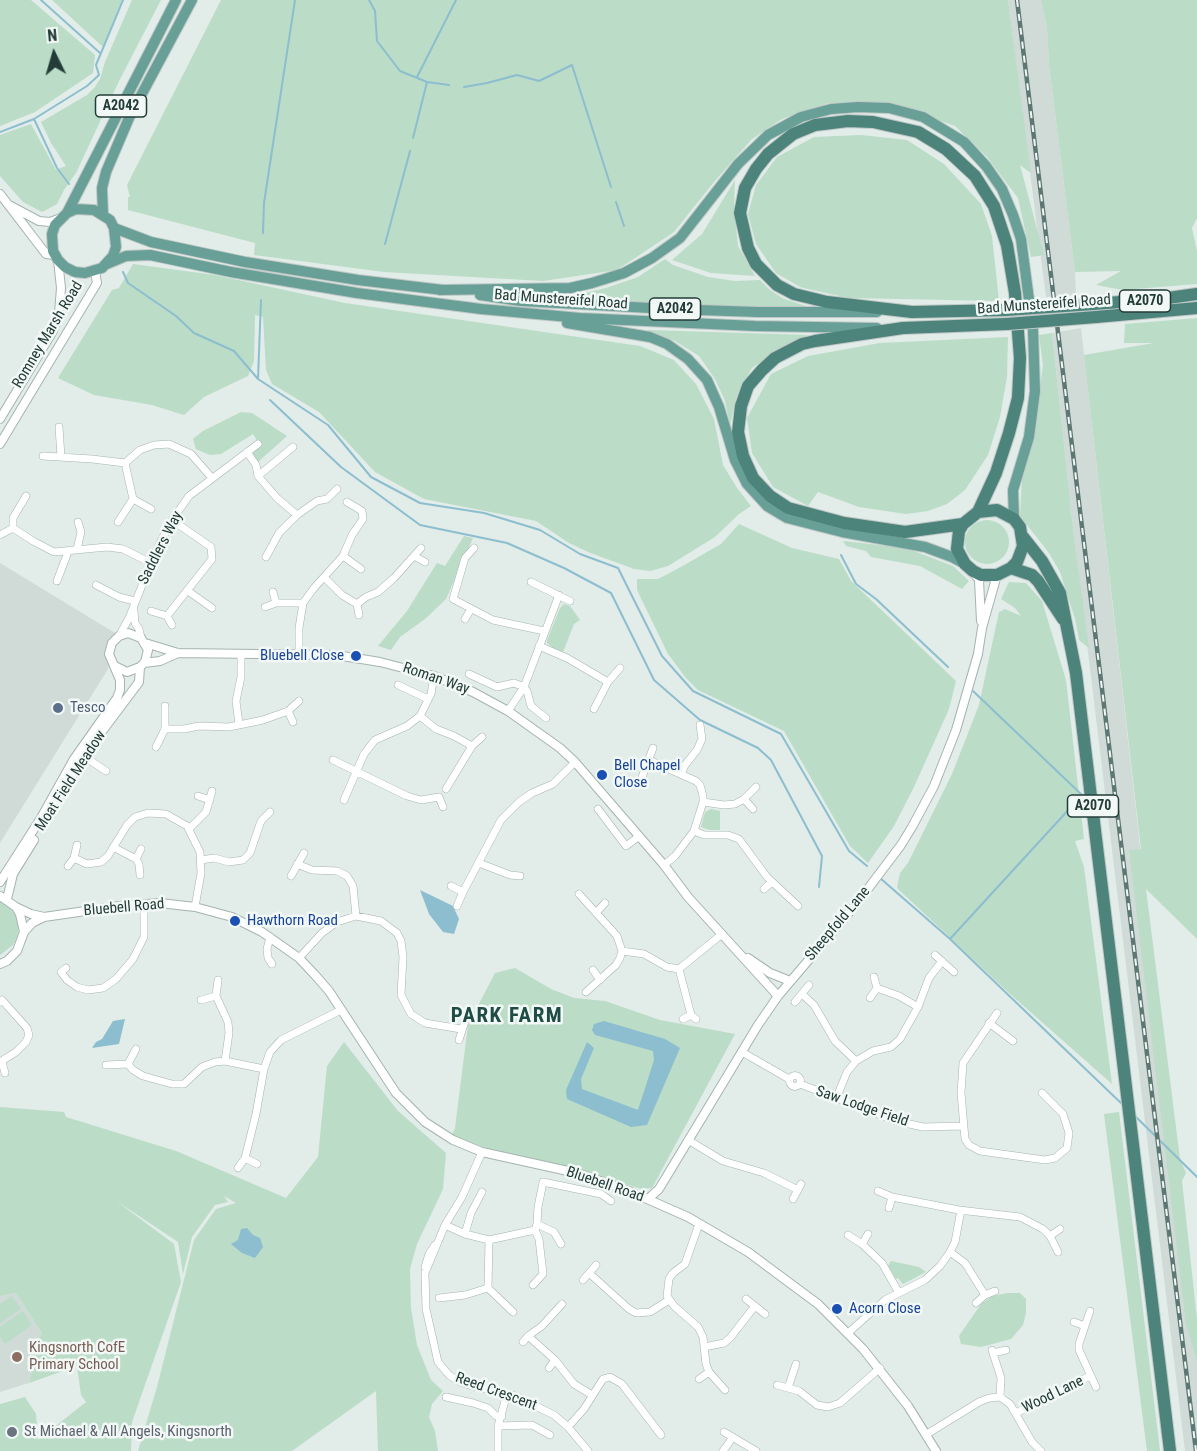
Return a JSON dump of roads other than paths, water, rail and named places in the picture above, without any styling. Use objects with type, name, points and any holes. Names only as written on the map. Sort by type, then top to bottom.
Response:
[{"type":"highway","points":[[912,312],[827,303],[794,294],[777,285],[756,264],[748,248],[741,222],[740,213],[745,188],[768,154],[793,134],[814,125],[848,121],[873,122],[918,132],[946,149],[975,176],[994,206],[1007,245],[1015,293],[1020,358],[1018,398],[996,473],[978,512],[963,524],[957,540],[957,549],[969,568],[989,576],[998,575],[1011,568],[1021,554],[1023,537],[1020,527],[1014,519],[997,510],[978,512]]},
{"type":"highway","name":"Bad Munstereifel Road","points":[[912,312],[1006,310],[1150,300],[1197,294]]},
{"type":"highway","name":"Bad Munstereifel Road","points":[[903,328],[1007,324],[1197,308]]},
{"type":"highway","points":[[903,328],[815,341],[792,348],[775,358],[748,387],[741,406],[738,432],[743,456],[753,478],[770,496],[788,508],[844,523],[905,532],[963,524]]},
{"type":"highway","name":"A2070","points":[[1023,537],[1032,546],[1060,592],[1081,707],[1170,1451]]},
{"type":"highway","name":"A2070","points":[[1011,568],[1032,575],[1038,581],[1065,622]]},
{"type":"main road","name":"A2042","points":[[64,215],[176,0]]},
{"type":"main road","name":"A2042","points":[[103,214],[102,188],[106,172],[129,118],[192,0]]},
{"type":"main road","points":[[439,290],[570,288],[624,273],[652,258],[680,238],[738,164],[768,135],[801,117],[831,109],[858,107],[889,108],[923,117],[964,142],[987,166],[1002,189],[1021,239],[1033,330],[1035,380],[1029,437],[1013,490],[1014,519]]},
{"type":"main road","points":[[85,208],[103,214],[114,228],[116,247],[107,264],[95,271],[75,272],[65,267],[56,257],[52,234],[64,215],[85,208]]},
{"type":"main road","name":"Bad Munstereifel Road","points":[[114,228],[151,242],[245,262],[358,280],[522,301],[758,312],[912,312]]},
{"type":"main road","name":"Bad Munstereifel Road","points":[[107,264],[126,256],[150,255],[231,272],[357,293],[481,309],[580,318],[903,328]]},
{"type":"main road","points":[[481,309],[638,334],[667,344],[688,359],[707,380],[719,407],[735,460],[747,484],[767,506],[787,518],[833,530],[925,547],[952,557],[969,568]]},
{"type":"street","points":[[0,194],[45,254],[56,257]]},
{"type":"street","points":[[6,203],[39,221],[50,222],[64,215]]},
{"type":"street","name":"Romney Marsh Road","points":[[0,419],[53,331],[59,313],[61,288],[56,257]]},
{"type":"street","name":"Romney Marsh Road","points":[[0,444],[97,283],[95,271]]},
{"type":"street","points":[[59,427],[61,457]]},
{"type":"street","points":[[43,456],[125,463],[140,450],[154,445],[169,444],[191,454],[212,478]]},
{"type":"street","name":"Saddlers Way","points":[[119,636],[172,520],[189,496],[258,444]]},
{"type":"street","points":[[258,476],[293,447]]},
{"type":"street","points":[[247,452],[256,465],[258,476],[297,515]]},
{"type":"street","points":[[118,522],[133,499],[125,463]]},
{"type":"street","points":[[266,557],[279,533],[297,515],[316,501],[327,499],[337,489]]},
{"type":"street","points":[[13,528],[14,518],[26,496]]},
{"type":"street","points":[[133,499],[151,509]]},
{"type":"street","points":[[299,655],[299,628],[303,603],[343,556],[352,535],[363,519],[362,511],[347,502]]},
{"type":"street","points":[[167,616],[212,559],[211,547],[172,520]]},
{"type":"street","points":[[77,549],[81,532],[78,522]]},
{"type":"street","points":[[0,535],[13,528]]},
{"type":"street","points":[[13,528],[54,552],[107,547],[123,549],[151,562]]},
{"type":"street","points":[[357,604],[378,592],[421,548]]},
{"type":"street","points":[[474,548],[465,558],[453,599],[493,620],[544,631]]},
{"type":"street","points":[[57,581],[68,552]]},
{"type":"street","points":[[343,556],[361,569]]},
{"type":"street","points":[[414,556],[425,562]]},
{"type":"street","name":"Sheepfold Lane","points":[[969,568],[979,580],[982,628]]},
{"type":"street","name":"Sheepfold Lane","points":[[648,1199],[659,1189],[778,996],[864,896],[912,827],[934,786],[956,730],[998,575]]},
{"type":"street","points":[[325,578],[342,595],[357,604],[359,615]]},
{"type":"street","points":[[531,582],[570,601]]},
{"type":"street","name":"Saddlers Way","points":[[96,585],[118,597],[134,602]]},
{"type":"street","points":[[188,591],[212,608]]},
{"type":"street","points":[[273,592],[276,603]]},
{"type":"street","points":[[508,711],[524,687],[559,595]]},
{"type":"street","name":"Saddlers Way","points":[[134,602],[135,623],[143,640]]},
{"type":"street","points":[[265,607],[276,603],[303,603]]},
{"type":"street","points":[[465,618],[471,609]]},
{"type":"street","points":[[150,611],[167,616],[172,625]]},
{"type":"street","points":[[128,633],[143,640],[148,650],[142,665],[127,672],[115,666],[111,660],[110,649],[119,636],[128,633]]},
{"type":"street","name":"Roman Way","points":[[143,640],[178,653],[336,655],[394,665],[434,676],[473,692],[508,711],[560,748],[575,762],[664,865],[688,897],[778,996]]},
{"type":"street","points":[[539,646],[567,658],[608,682]]},
{"type":"street","name":"Roman Way","points":[[142,665],[178,653]]},
{"type":"street","points":[[239,724],[236,701],[241,677],[241,654]]},
{"type":"street","name":"Moat Field Meadow","points":[[4,898],[13,874],[57,799],[139,682],[142,665]]},
{"type":"street","name":"Moat Field Meadow","points":[[0,882],[41,818],[74,759],[117,698],[120,680],[115,666]]},
{"type":"street","points":[[594,709],[608,682],[620,668]]},
{"type":"street","points":[[469,674],[497,687],[514,683],[524,687],[531,706],[546,718]]},
{"type":"street","points":[[344,800],[364,754],[375,740],[407,726],[420,716],[428,699],[434,676]]},
{"type":"street","points":[[398,685],[428,699]]},
{"type":"street","points":[[165,729],[199,726],[229,727],[263,720],[288,711],[299,701]]},
{"type":"street","points":[[156,747],[165,729],[165,706]]},
{"type":"street","points":[[288,711],[293,722]]},
{"type":"street","points":[[420,716],[436,729],[472,746]]},
{"type":"street","points":[[681,774],[702,739],[700,725]]},
{"type":"street","points":[[446,789],[472,746],[482,737]]},
{"type":"street","points":[[641,780],[653,748]]},
{"type":"street","points":[[85,757],[106,771]]},
{"type":"street","points":[[333,760],[407,796],[422,800],[439,796],[443,807]]},
{"type":"street","points":[[649,760],[696,781],[700,786],[703,802],[694,831],[675,856],[664,865]]},
{"type":"street","points":[[457,906],[493,832],[510,811],[532,793],[553,784],[575,762]]},
{"type":"street","points":[[703,802],[735,804],[756,787]]},
{"type":"street","points":[[189,829],[206,812],[212,791]]},
{"type":"street","points":[[198,796],[210,800]]},
{"type":"street","points":[[744,799],[753,809]]},
{"type":"street","points":[[598,809],[626,846],[638,837]]},
{"type":"street","points":[[201,860],[214,858],[229,862],[243,860],[250,853],[261,821],[270,812]]},
{"type":"street","points":[[74,858],[87,864],[95,864],[104,859],[135,817],[148,813],[166,814],[189,829],[196,841],[201,860],[201,873],[195,907]]},
{"type":"street","points":[[694,831],[704,835],[728,835],[739,839],[772,882],[798,906]]},
{"type":"street","points":[[68,866],[74,858],[77,845]]},
{"type":"street","points":[[113,847],[136,859],[140,864],[140,875]]},
{"type":"street","points":[[136,859],[141,849]]},
{"type":"street","points":[[291,876],[304,853]]},
{"type":"street","points":[[479,863],[510,875],[520,876]]},
{"type":"street","points":[[297,864],[312,870],[337,871],[346,876],[353,886],[356,916]]},
{"type":"street","points":[[764,889],[772,882]]},
{"type":"street","points":[[451,886],[463,892]]},
{"type":"street","points":[[579,894],[617,936],[622,951],[616,965],[586,992]]},
{"type":"street","points":[[0,964],[7,961],[17,951],[24,932],[16,907],[4,898]]},
{"type":"street","points":[[66,968],[61,972],[67,980],[77,987],[88,990],[103,988],[116,979],[132,959],[144,937],[144,903]]},
{"type":"street","name":"Bluebell Road","points":[[24,932],[32,923],[44,917],[144,903],[160,903],[195,907],[240,920],[270,937],[299,958],[329,991],[390,1085],[411,1110],[440,1133],[482,1152],[577,1173],[622,1188],[699,1224],[748,1252],[785,1277],[848,1333],[880,1368],[927,1434],[936,1451]]},
{"type":"street","points":[[596,913],[605,903]]},
{"type":"street","name":"Bluebell Road","points":[[16,907],[44,917]]},
{"type":"street","points":[[299,958],[329,927],[337,922],[356,916],[381,921],[397,933],[403,949],[401,995],[411,1014],[425,1023],[461,1029]]},
{"type":"street","points":[[622,951],[644,954],[667,967],[679,969],[722,934]]},
{"type":"street","points":[[270,937],[267,949],[268,958],[272,964]]},
{"type":"street","name":"Roman Way","points":[[742,955],[770,973],[790,981]]},
{"type":"street","points":[[935,955],[954,972]]},
{"type":"street","points":[[836,1099],[842,1081],[856,1060],[895,1044],[900,1039],[918,1007],[929,978],[942,961]]},
{"type":"street","points":[[679,969],[693,1017],[683,1019]]},
{"type":"street","points":[[593,970],[600,980]]},
{"type":"street","points":[[874,977],[877,988]]},
{"type":"street","points":[[218,980],[216,996],[228,1022],[229,1033],[225,1062]]},
{"type":"street","points":[[795,1002],[809,985]]},
{"type":"street","points":[[877,988],[899,996],[918,1007]]},
{"type":"street","points":[[870,998],[877,988]]},
{"type":"street","points":[[802,994],[814,1005],[836,1041],[856,1060]]},
{"type":"street","points":[[201,1000],[216,996]]},
{"type":"street","points":[[0,1002],[2,1000],[27,1028],[29,1035],[26,1042],[16,1052],[1,1062],[5,1072]]},
{"type":"street","points":[[238,1168],[245,1158],[264,1069],[270,1052],[281,1040],[341,1010]]},
{"type":"street","points":[[997,1013],[963,1063],[961,1093],[962,1126],[965,1138],[974,1149],[1045,1160],[1055,1158],[1067,1148],[1069,1133],[1063,1114],[1042,1094]]},
{"type":"street","points":[[459,1040],[467,1015]]},
{"type":"street","points":[[989,1023],[1013,1041]]},
{"type":"street","points":[[128,1064],[136,1049]]},
{"type":"street","name":"Saw Lodge Field","points":[[742,1052],[789,1079],[789,1083],[793,1086],[800,1083],[896,1121],[915,1125],[962,1126]]},
{"type":"street","points":[[128,1064],[143,1076],[165,1083],[180,1084],[187,1082],[209,1063],[225,1062],[264,1069]]},
{"type":"street","points":[[106,1065],[128,1064]]},
{"type":"street","points":[[688,1140],[723,1161],[764,1173],[799,1187],[793,1199]]},
{"type":"street","points":[[482,1152],[445,1225],[465,1234],[489,1240],[536,1227],[554,1232],[561,1244]]},
{"type":"street","points":[[245,1158],[257,1164]]},
{"type":"street","points":[[533,1285],[543,1274],[536,1227],[543,1182],[601,1194],[611,1201]]},
{"type":"street","points":[[878,1191],[892,1197],[962,1210],[1020,1217],[1037,1224],[1050,1236],[1058,1252]]},
{"type":"street","points":[[465,1234],[471,1213],[482,1192]]},
{"type":"street","points":[[889,1208],[892,1197]]},
{"type":"street","points":[[848,1333],[876,1307],[925,1280],[940,1266],[950,1252],[962,1210]]},
{"type":"street","points":[[699,1224],[684,1264],[673,1273],[667,1291],[669,1300],[698,1327],[709,1372],[725,1390]]},
{"type":"street","name":"Reed Crescent","points":[[445,1225],[429,1254],[424,1279],[426,1309],[438,1362],[449,1375],[458,1381],[507,1394],[554,1415],[568,1427],[588,1451]]},
{"type":"street","points":[[1050,1236],[1060,1229]]},
{"type":"street","points":[[862,1244],[868,1234]]},
{"type":"street","points":[[848,1235],[862,1244],[887,1269],[899,1293]]},
{"type":"street","points":[[489,1240],[488,1288],[513,1312]]},
{"type":"street","points":[[950,1252],[965,1263],[985,1294]]},
{"type":"street","points":[[583,1280],[596,1265]]},
{"type":"street","points":[[589,1273],[629,1309],[636,1312],[650,1312],[669,1300]]},
{"type":"street","points":[[439,1298],[465,1295],[488,1288]]},
{"type":"street","points":[[976,1303],[985,1294],[996,1291]]},
{"type":"street","points":[[746,1299],[765,1314]]},
{"type":"street","points":[[562,1304],[542,1326],[525,1339],[555,1360],[574,1384],[592,1395]]},
{"type":"street","points":[[704,1347],[724,1343],[755,1306]]},
{"type":"street","name":"Wood Lane","points":[[1090,1311],[1079,1350],[1096,1387]]},
{"type":"street","points":[[1074,1322],[1085,1326]]},
{"type":"street","name":"Wood Lane","points":[[1000,1398],[1001,1378],[993,1352],[1006,1350]]},
{"type":"street","points":[[549,1368],[555,1360]]},
{"type":"street","points":[[788,1388],[796,1364]]},
{"type":"street","points":[[777,1385],[799,1391],[817,1405],[834,1406],[880,1368]]},
{"type":"street","points":[[699,1379],[709,1372]]},
{"type":"street","name":"Wood Lane","points":[[1016,1413],[1090,1376]]},
{"type":"street","points":[[568,1427],[584,1409],[603,1379],[610,1377],[622,1384],[661,1435]]},
{"type":"street","points":[[498,1451],[498,1426],[507,1394]]},
{"type":"street","points":[[446,1397],[474,1403],[488,1408],[496,1416],[502,1416]]},
{"type":"street","name":"Wood Lane","points":[[927,1434],[979,1402],[989,1398],[1000,1398],[1010,1404],[1032,1442],[1041,1451]]},
{"type":"street","points":[[498,1426],[532,1425],[550,1435]]},
{"type":"street","points":[[724,1432],[756,1451]]},
{"type":"street","points":[[723,1451],[733,1437]]},
{"type":"water","points":[[420,890],[453,906],[459,919],[454,934],[443,932],[429,914]]},
{"type":"water","points":[[125,1019],[119,1044],[92,1048],[102,1039],[113,1021]]},
{"type":"water","points":[[604,1021],[665,1039],[680,1048],[647,1125],[631,1127],[567,1099],[566,1090],[587,1042],[594,1048],[581,1079],[582,1089],[638,1110],[654,1060],[653,1051],[595,1035],[592,1030],[594,1024]]},
{"type":"water","points":[[247,1228],[253,1235],[260,1238],[263,1247],[255,1258],[242,1253],[231,1244],[238,1240],[241,1229]]},
{"type":"waterway","points":[[41,0],[100,53]]},
{"type":"waterway","points":[[0,132],[34,119],[87,86],[99,75],[96,65],[123,0]]},
{"type":"waterway","points":[[263,233],[264,203],[295,0]]},
{"type":"waterway","points":[[369,0],[375,11],[377,41],[400,71],[427,82],[449,85]]},
{"type":"waterway","points":[[417,77],[456,0]]},
{"type":"waterway","points":[[464,87],[517,75],[539,81],[572,65],[611,187]]},
{"type":"waterway","points":[[413,138],[427,82]]},
{"type":"waterway","points":[[34,119],[57,168],[69,184]]},
{"type":"waterway","points":[[385,244],[410,151]]},
{"type":"waterway","points":[[616,202],[624,226]]},
{"type":"waterway","points":[[123,272],[128,283],[176,316],[194,333],[234,351],[258,379],[328,425],[371,477],[420,503],[484,513],[540,530],[580,554],[618,568],[662,656],[693,691],[781,734],[849,851],[867,866]]},
{"type":"waterway","points":[[258,379],[261,300]]},
{"type":"waterway","points":[[270,400],[341,467],[420,525],[507,543],[564,568],[611,593],[654,680],[700,720],[758,748],[771,760],[822,856],[819,887]]},
{"type":"waterway","points":[[841,555],[856,584],[876,599],[948,667]]},
{"type":"waterway","points":[[950,939],[1082,795],[973,691]]},
{"type":"waterway","points":[[880,878],[950,939],[1123,1105]]},
{"type":"waterway","points":[[1134,1115],[1197,1177]]},
{"type":"railway","points":[[1017,0],[1196,1451]]},
{"type":"place","name":"Bluebell Close","points":[[356,656]]},
{"type":"place","name":"Tesco","points":[[58,708]]},
{"type":"place","name":"Bell Chapel Close","points":[[602,775]]},
{"type":"place","name":"Hawthorn Road","points":[[235,921]]},
{"type":"place","name":"Acorn Close","points":[[837,1309]]},
{"type":"place","name":"Kingsnorth CofE Primary School","points":[[17,1357]]},
{"type":"place","name":"St Michael & All Angels, Kingsnorth","points":[[12,1432]]},
{"type":"district","name":"PARK FARM","points":[[507,1017]]}]
